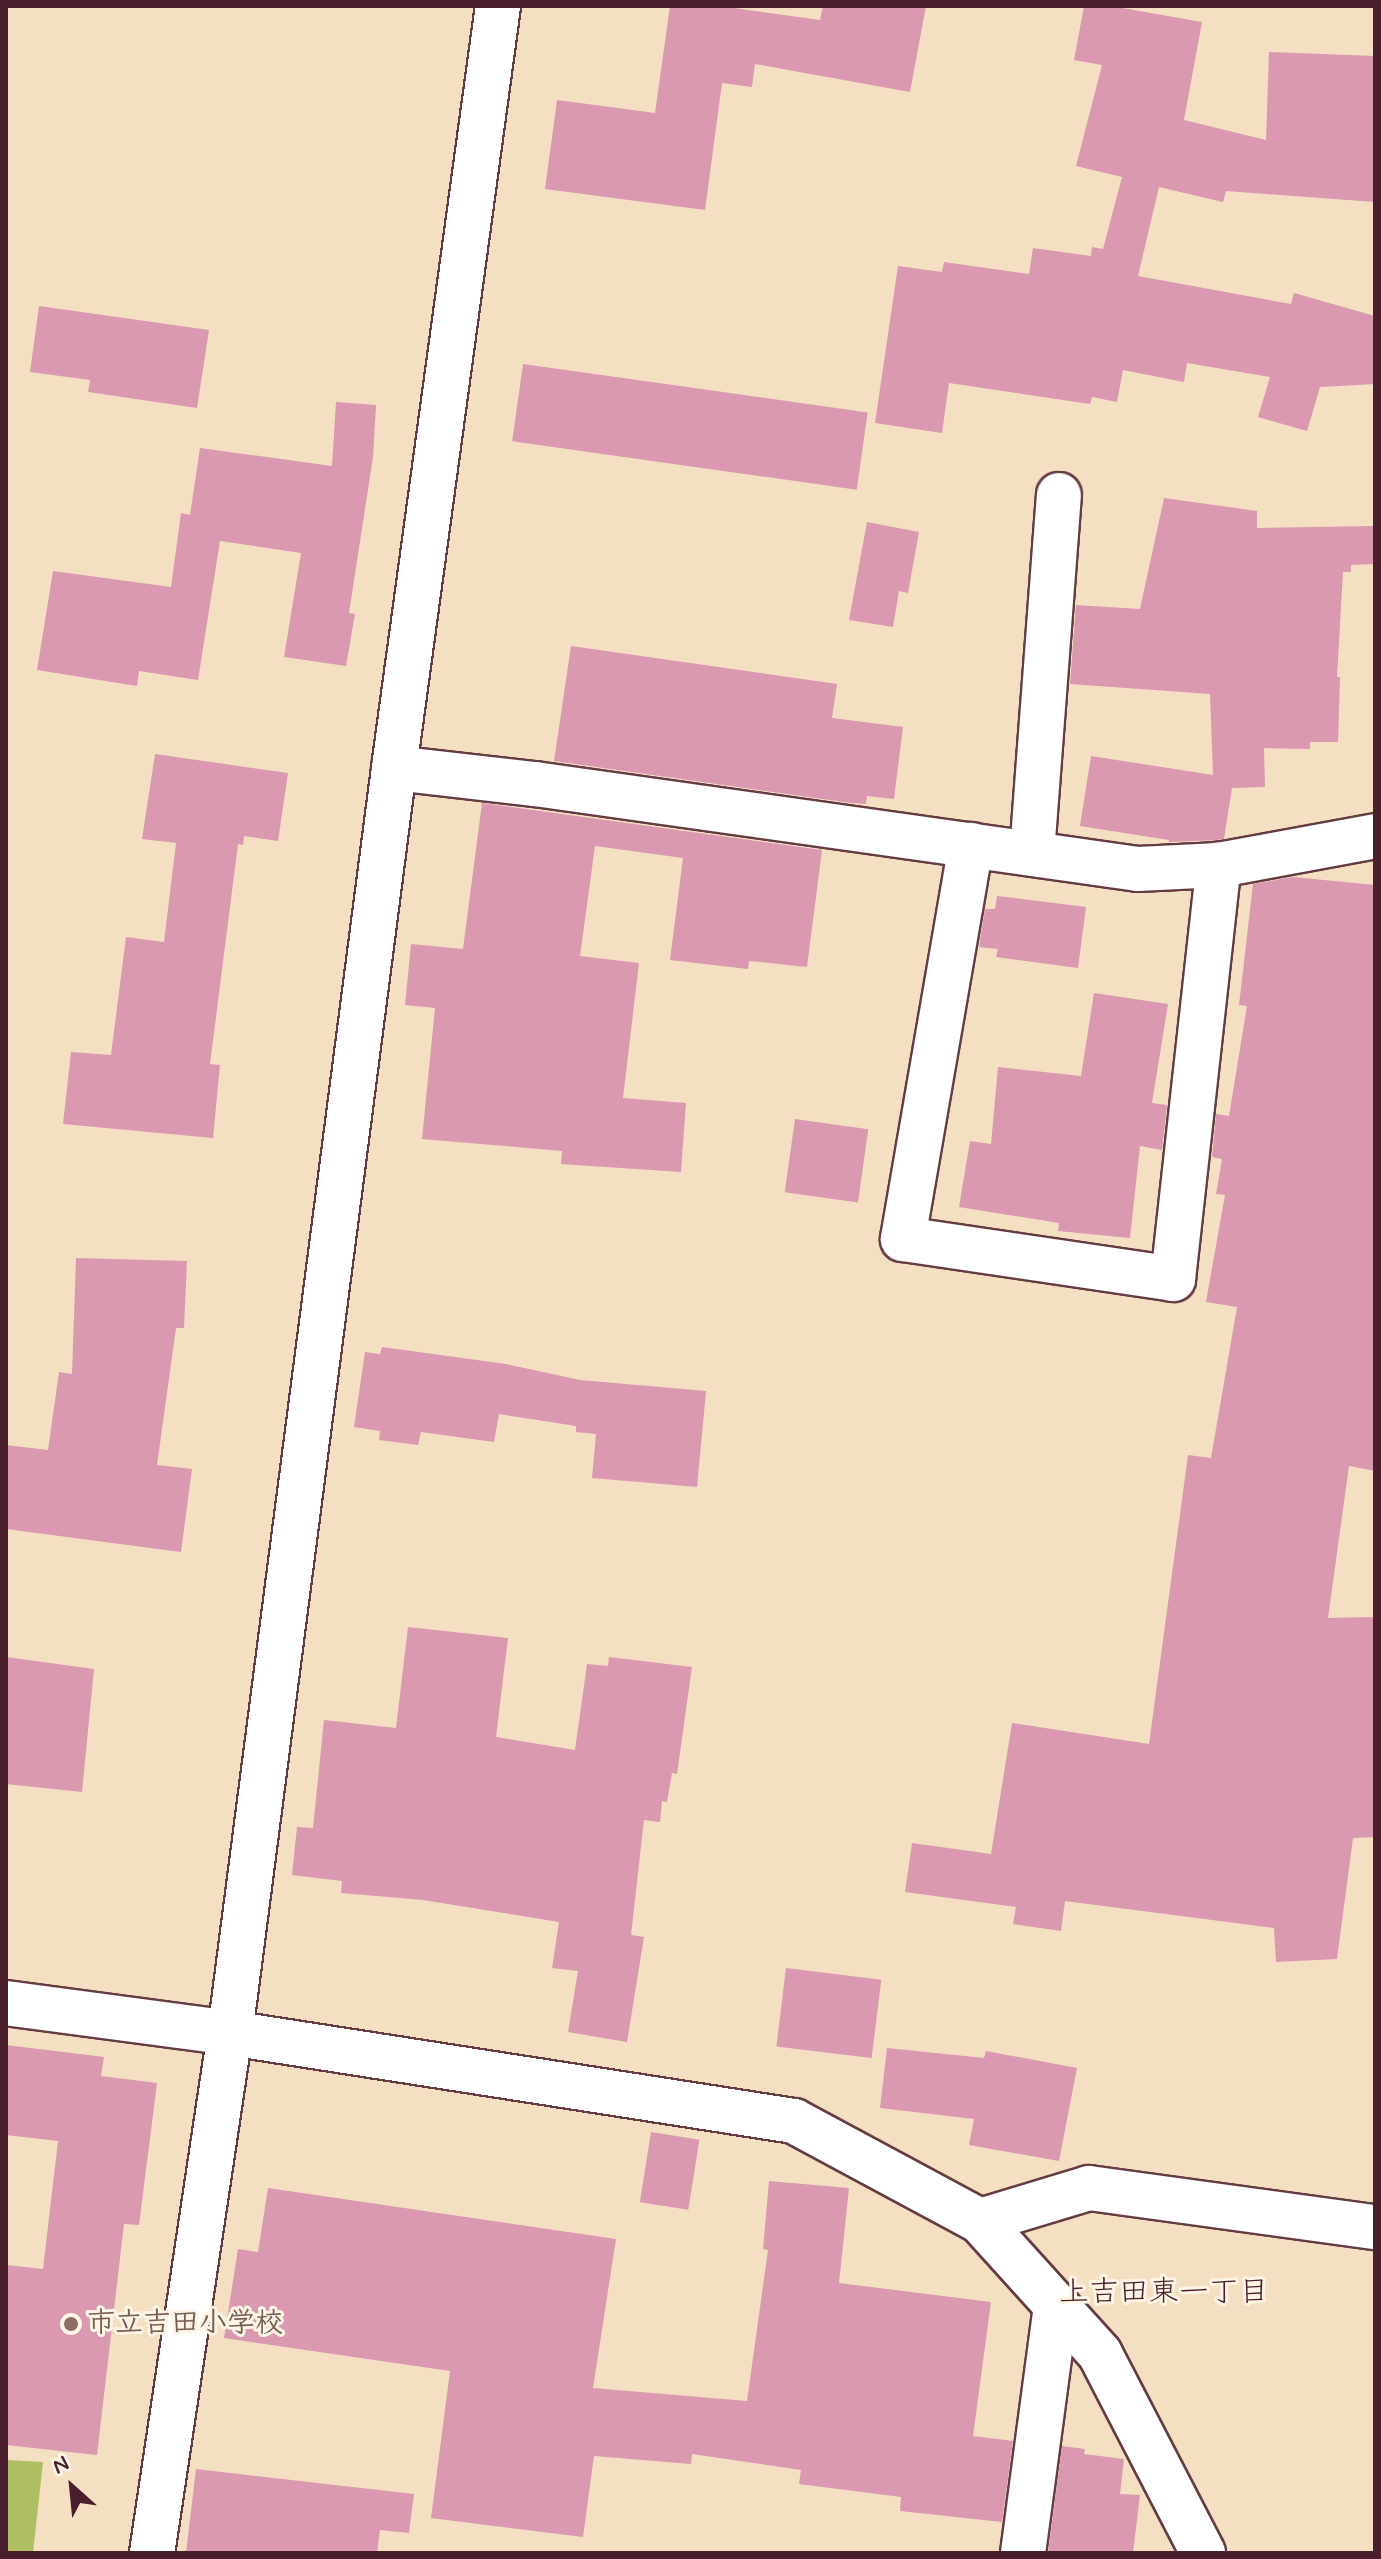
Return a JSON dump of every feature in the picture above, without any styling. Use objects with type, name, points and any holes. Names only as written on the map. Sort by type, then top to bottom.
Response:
[{"type":"street","points":[[152,2553],[230,2033],[394,768],[498,6]]},
{"type":"street","points":[[1032,853],[1059,495]]},
{"type":"street","points":[[394,768],[535,784],[1138,869],[1219,865],[1375,836]]},
{"type":"street","points":[[971,845],[903,1239],[1173,1279],[1219,865]]},
{"type":"street","points":[[6,2003],[230,2033],[794,2121],[980,2221],[1100,2354],[1203,2553]]},
{"type":"street","points":[[980,2221],[1089,2188],[1375,2227]]},
{"type":"street","points":[[1023,2553],[1056,2305]]},
{"type":"green space","points":[[6,2460],[43,2462],[33,2553],[6,2553]]},
{"type":"building","points":[[670,6],[720,6],[820,20],[823,6],[926,6],[910,92],[755,64],[752,87],[722,83],[705,210],[545,189],[557,100],[655,113]]},
{"type":"building","points":[[1084,6],[1111,6],[1202,22],[1184,120],[1266,140],[1269,52],[1375,56],[1375,202],[1226,191],[1223,202],[1159,187],[1138,276],[1291,304],[1294,293],[1375,316],[1375,384],[1320,387],[1307,431],[1258,417],[1270,377],[1187,363],[1184,382],[1123,370],[1117,402],[1092,397],[1090,404],[949,383],[942,433],[875,423],[898,266],[942,272],[944,262],[1029,274],[1033,248],[1091,256],[1092,247],[1103,249],[1122,177],[1076,166],[1102,65],[1074,60]]},
{"type":"building","points":[[39,306],[209,330],[197,408],[88,392],[90,380],[30,372]]},
{"type":"building","points":[[523,364],[868,412],[857,490],[512,441]]},
{"type":"building","points":[[336,402],[376,405],[373,457],[349,613],[355,614],[346,666],[284,657],[301,553],[220,541],[198,680],[139,671],[137,686],[37,670],[53,571],[171,587],[181,513],[190,515],[200,448],[332,466]]},
{"type":"building","points":[[1164,498],[1257,511],[1257,528],[1375,526],[1375,564],[1351,565],[1351,572],[1343,572],[1337,677],[1340,677],[1338,742],[1310,742],[1310,749],[1264,748],[1265,787],[1232,788],[1224,839],[1169,842],[1080,826],[1091,756],[1213,775],[1210,694],[1070,684],[1076,605],[1140,609]]},
{"type":"building","points":[[867,522],[919,532],[908,593],[899,591],[893,627],[849,620]]},
{"type":"building","points":[[571,646],[837,684],[832,718],[903,727],[894,799],[867,796],[866,804],[851,803],[554,761]]},
{"type":"building","points":[[155,754],[288,773],[278,841],[244,836],[243,845],[238,844],[210,1064],[220,1065],[213,1138],[63,1124],[71,1052],[111,1055],[126,937],[164,942],[176,843],[142,839]]},
{"type":"building","points":[[482,803],[822,850],[807,967],[749,961],[748,969],[670,960],[683,858],[595,846],[580,956],[639,963],[623,1098],[686,1103],[681,1172],[561,1164],[562,1151],[422,1139],[435,1008],[405,1005],[411,944],[463,949]]},
{"type":"building","points":[[1293,877],[1375,885],[1375,1471],[1349,1466],[1328,1618],[1375,1617],[1375,1837],[1353,1838],[1337,1959],[1276,1962],[1274,1928],[1065,1901],[1061,1931],[1013,1924],[1016,1907],[905,1892],[912,1843],[991,1854],[1012,1723],[1149,1744],[1188,1455],[1211,1458],[1237,1307],[1206,1302],[1225,1195],[1216,1194],[1222,1159],[1212,1157],[1216,1114],[1229,1116],[1247,1006],[1239,1005],[1253,884]]},
{"type":"building","points":[[997,896],[1086,907],[1078,968],[996,957],[998,949],[979,947],[985,909],[995,909]]},
{"type":"building","points":[[1094,993],[1168,1004],[1152,1103],[1167,1105],[1162,1150],[1140,1146],[1130,1238],[1058,1231],[1059,1223],[959,1207],[970,1141],[991,1144],[998,1067],[1081,1076]]},
{"type":"building","points":[[795,1119],[868,1129],[858,1203],[785,1192]]},
{"type":"building","points":[[76,1258],[187,1261],[184,1328],[176,1328],[157,1465],[192,1469],[181,1552],[6,1529],[6,1445],[48,1450],[59,1372],[72,1374]]},
{"type":"building","points":[[382,1347],[506,1364],[580,1380],[706,1391],[697,1487],[592,1478],[596,1434],[576,1432],[576,1426],[499,1414],[494,1442],[421,1432],[418,1445],[379,1440],[380,1431],[354,1427],[365,1352],[380,1354]]},
{"type":"building","points":[[408,1627],[508,1638],[496,1737],[575,1750],[587,1664],[608,1666],[609,1657],[692,1667],[677,1774],[672,1773],[667,1802],[662,1801],[660,1822],[644,1820],[631,1935],[644,1937],[627,2042],[568,2032],[578,1971],[552,1968],[559,1922],[423,1900],[341,1893],[342,1881],[292,1875],[297,1827],[313,1828],[324,1720],[396,1728]]},
{"type":"building","points":[[6,1657],[94,1669],[82,1792],[6,1784]]},
{"type":"building","points":[[786,1968],[881,1980],[872,2058],[776,2046]]},
{"type":"building","name":"市立吉田小学校","points":[[6,2045],[104,2057],[101,2076],[157,2083],[139,2225],[124,2224],[97,2455],[6,2445],[6,2265],[43,2269],[58,2141],[6,2135]]},
{"type":"building","points":[[887,2048],[984,2058],[986,2051],[1077,2068],[1059,2161],[969,2145],[974,2119],[880,2108]]},
{"type":"building","points":[[651,2132],[699,2140],[688,2210],[640,2202]]},
{"type":"building","points":[[769,2181],[849,2188],[839,2283],[991,2302],[973,2436],[1013,2441],[1002,2522],[900,2511],[901,2497],[799,2484],[801,2470],[692,2454],[691,2464],[594,2456],[583,2537],[431,2518],[450,2371],[224,2338],[238,2249],[258,2252],[268,2188],[616,2239],[593,2388],[747,2401],[768,2250],[763,2249]]},
{"type":"building","points":[[1062,2446],[1085,2449],[1084,2454],[1124,2459],[1120,2494],[1140,2495],[1133,2553],[1048,2553]]},
{"type":"building","points":[[196,2469],[414,2494],[409,2533],[380,2530],[377,2553],[186,2553]]},
{"type":"place","name":"市立吉田小学校","points":[[71,2324]]},
{"type":"district","name":"上吉田東一丁目","points":[[1164,2293]]}]
